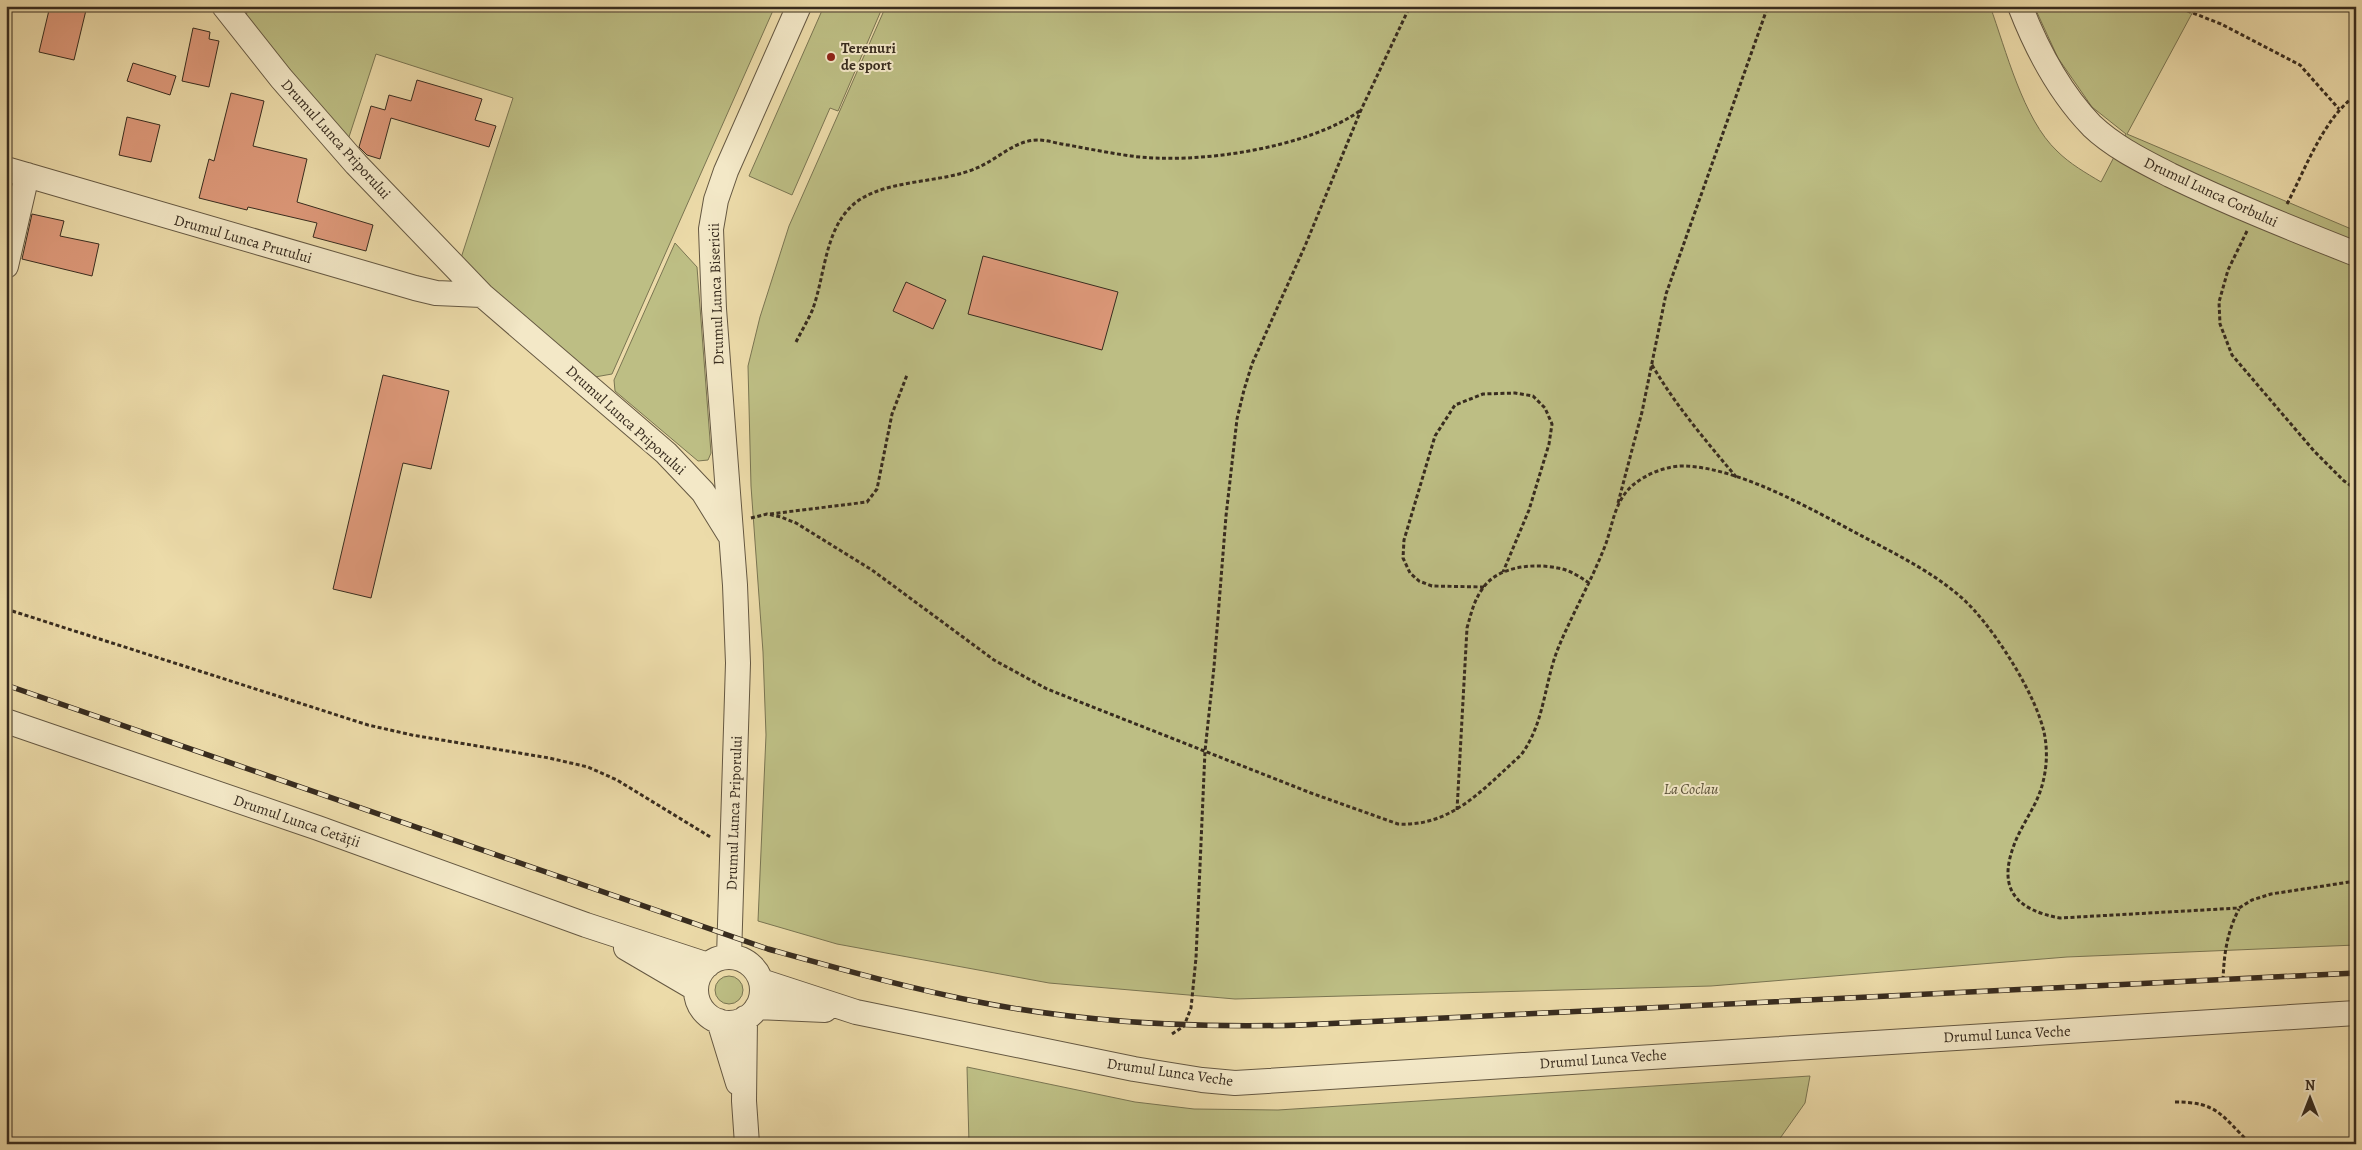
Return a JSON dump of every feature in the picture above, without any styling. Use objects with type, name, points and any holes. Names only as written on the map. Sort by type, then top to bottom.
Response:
[{"type":"street","name":"Drumul Lunca Priporului","points":[[224,6],[281,78],[356,164],[482,295],[666,453],[703,492],[732,538],[738,662],[738,719],[732,850],[718,961]]},
{"type":"street","name":"Drumul Lunca Bisericii","points":[[732,538],[714,301],[711,240],[713,214],[726,171],[799,6]]},
{"type":"street","name":"Drumul Lunca Corbului","points":[[2020,6],[2040,54],[2061,88],[2094,127],[2146,163],[2267,218],[2356,254]]},
{"type":"street","name":"Drumul Lunca Prutului","points":[[16,172],[415,288],[436,293],[482,295]]},
{"type":"street","points":[[6,266],[16,172]]},
{"type":"street","name":"Drumul Lunca Cetății","points":[[6,721],[337,835],[586,925],[718,961]]},
{"type":"street","name":"Drumul Lunca Cetății","points":[[586,925],[696,989]]},
{"type":"street","points":[[747,1144],[744,1101],[751,1013],[762,992],[761,981],[756,971],[739,958],[718,961],[700,976],[696,989],[701,1007],[706,1014],[718,1021],[729,1023],[751,1013]]},
{"type":"street","name":"Drumul Lunca Veche","points":[[761,981],[856,1012],[1142,1070],[1202,1080],[1235,1083],[2356,1013]]},
{"type":"street","name":"Drumul Lunca Veche","points":[[751,1013],[856,1012]]},
{"type":"street","points":[[718,1021],[744,1101]]},
{"type":"path","points":[[1172,1034],[1184,1026],[1191,1008],[1196,958],[1205,752],[1226,516],[1237,420],[1252,364],[1305,246],[1361,110],[1410,6]]},
{"type":"path","points":[[767,514],[796,523],[872,570],[954,632],[1014,673],[1047,690],[1205,752],[1398,824],[1413,825],[1457,811],[1521,755],[1528,745],[1540,718],[1548,680],[1558,650],[1606,544],[1642,412],[1666,294],[1768,6]]},
{"type":"path","points":[[2175,6],[2221,24],[2300,65],[2339,109]]},
{"type":"path","points":[[2356,95],[2339,109],[2267,218],[2228,270],[2219,302],[2220,324],[2232,355],[2314,452],[2344,481],[2356,489]]},
{"type":"path","points":[[796,342],[812,311],[834,233],[847,211],[871,194],[895,186],[948,176],[979,167],[1018,143],[1038,140],[1134,156],[1180,158],[1215,156],[1267,147],[1318,132],[1346,120],[1361,110]]},
{"type":"path","points":[[1652,364],[1669,393],[1687,418],[1736,478]]},
{"type":"path","points":[[732,538],[746,521],[755,516],[801,508],[867,502],[877,489],[892,414],[907,375]]},
{"type":"path","points":[[1484,587],[1432,586],[1419,581],[1410,572],[1403,558],[1404,540],[1435,436],[1455,406],[1483,394],[1515,393],[1533,396],[1545,408],[1552,424],[1529,510],[1503,572]]},
{"type":"path","points":[[1616,508],[1626,492],[1635,484],[1659,470],[1684,466],[1736,478],[1757,484],[1832,520],[1939,580],[1973,609],[2022,677],[2044,730],[2048,760],[2041,790],[2014,845],[2008,867],[2010,888],[2018,902],[2037,914],[2060,918],[2239,908],[2252,900],[2271,894],[2356,881]]},
{"type":"path","points":[[1457,811],[1467,628],[1473,605],[1484,587],[1503,572],[1535,566],[1559,568],[1576,574],[1589,583]]},
{"type":"path","points":[[6,609],[368,725],[412,736],[549,758],[588,767],[617,780],[732,850]]},
{"type":"path","points":[[2223,980],[2224,948],[2232,922],[2239,908]]},
{"type":"path","points":[[2174,1102],[2206,1104],[2223,1115],[2252,1144]]},
{"type":"green space","points":[[248,6],[775,6],[612,374],[595,377],[460,261],[513,98],[376,54],[348,140],[246,17]]},
{"type":"green space","name":"Terenuri de sport","points":[[824,6],[883,6],[838,111],[830,108],[792,195],[749,176]]},
{"type":"green space","name":"La Coclau","points":[[886,6],[1990,6],[2009,63],[2034,121],[2062,156],[2101,182],[2126,134],[2092,107],[2058,58],[2034,6],[2196,6],[2127,134],[2356,231],[2356,945],[2067,957],[1711,986],[1235,999],[1049,983],[837,944],[758,921],[766,735],[763,652],[751,486],[748,366],[760,317],[789,226]]},
{"type":"green space","points":[[675,243],[697,267],[711,453],[708,460],[698,461],[615,391],[614,380]]},
{"type":"green space","points":[[729,976],[739,980],[743,990],[739,1000],[729,1004],[719,1000],[715,990],[719,980]]},
{"type":"green space","points":[[967,1067],[1135,1102],[1194,1109],[1278,1110],[1810,1076],[1805,1103],[1776,1144],[969,1144]]},
{"type":"building","points":[[50,6],[87,6],[74,60],[39,52]]},
{"type":"building","points":[[193,28],[210,32],[209,39],[219,41],[209,87],[182,81]]},
{"type":"building","points":[[133,63],[176,76],[170,95],[127,81]]},
{"type":"building","points":[[417,80],[482,99],[475,120],[496,126],[489,147],[391,118],[380,159],[367,155],[359,147],[371,106],[385,110],[389,95],[411,101]]},
{"type":"building","points":[[231,93],[264,101],[253,146],[307,159],[297,202],[373,225],[366,251],[313,237],[317,223],[248,207],[247,210],[199,198],[209,159],[214,161]]},
{"type":"building","points":[[127,117],[160,125],[151,162],[119,155]]},
{"type":"building","points":[[32,214],[64,221],[60,236],[99,244],[92,276],[22,259]]},
{"type":"building","points":[[983,256],[1118,292],[1102,350],[968,314]]},
{"type":"building","points":[[906,282],[946,300],[933,329],[893,311]]},
{"type":"building","points":[[383,375],[449,391],[431,469],[403,463],[371,598],[333,589]]},
{"type":"railway","points":[[6,685],[768,949],[849,971],[984,1003],[1102,1020],[1182,1025],[1301,1025],[2356,973]]},
{"type":"place","name":"Terenuri de sport","points":[[831,57]]}]
